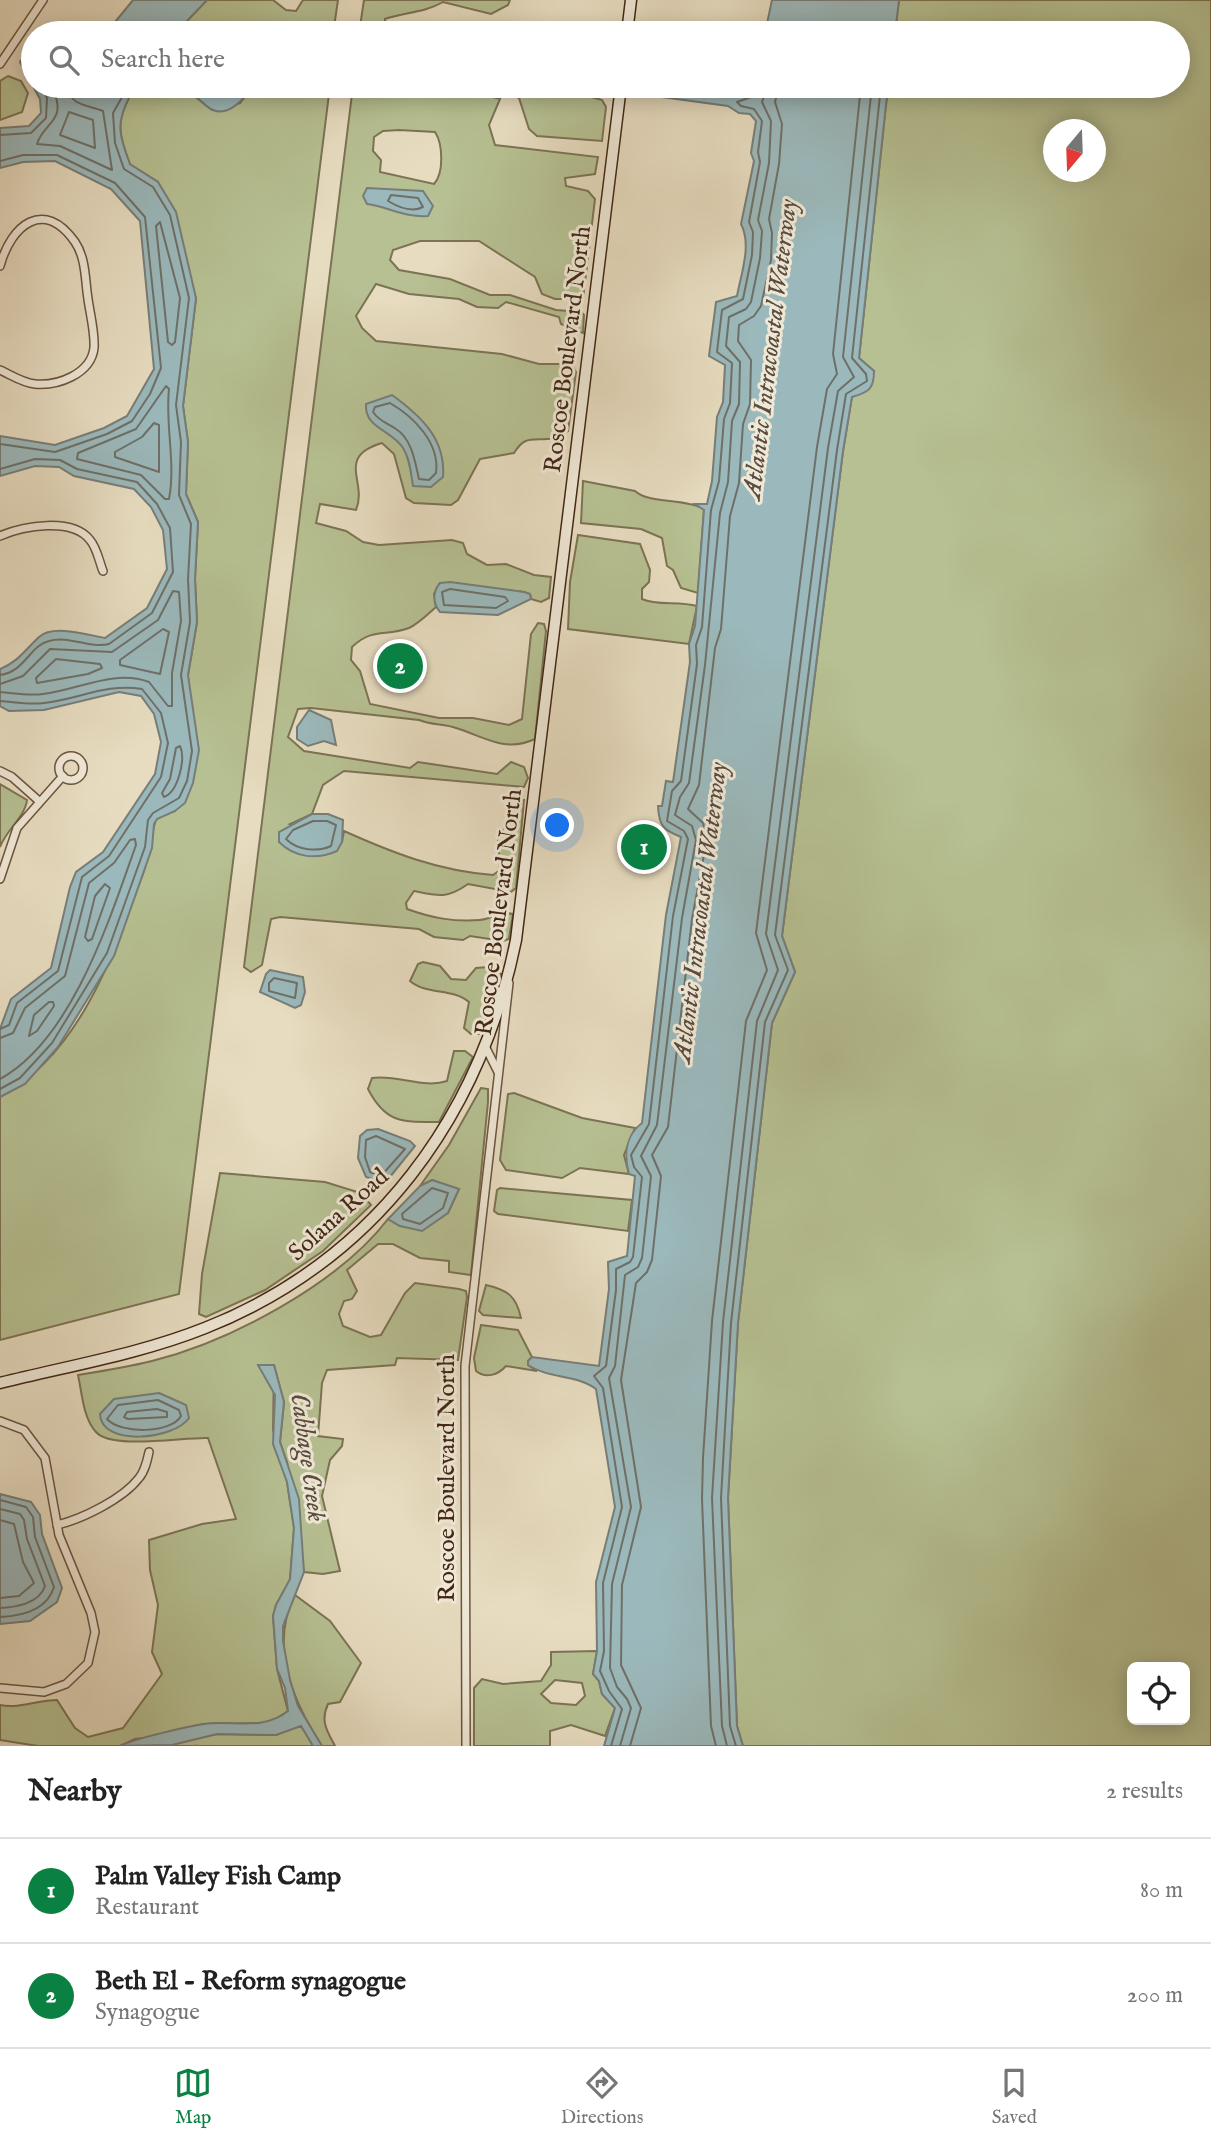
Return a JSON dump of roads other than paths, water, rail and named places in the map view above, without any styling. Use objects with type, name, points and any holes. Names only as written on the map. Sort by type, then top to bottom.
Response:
[{"type":"street","points":[[29,21],[43,0]]},
{"type":"street","points":[[628,21],[631,0]]},
{"type":"street","points":[[0,64],[21,33]]},
{"type":"street","name":"Roscoe Boulevard North","points":[[466,1746],[465,1366],[500,1080],[510,974],[519,919],[619,98]]},
{"type":"street","points":[[0,266],[9,240],[24,223],[38,220],[63,230],[76,243],[83,259],[94,343],[89,362],[72,377],[35,384],[0,370]]},
{"type":"street","points":[[0,536],[23,529],[56,526],[76,530],[93,543],[103,570]]},
{"type":"street","points":[[0,771],[12,777],[38,801]]},
{"type":"street","points":[[0,879],[12,838],[38,801],[63,776]]},
{"type":"street","name":"Solana Road","points":[[0,1382],[149,1346],[196,1331],[257,1303],[307,1273],[369,1221],[416,1171],[461,1102],[486,1048],[510,974]]},
{"type":"street","points":[[486,1048],[496,1063],[500,1080]]},
{"type":"street","points":[[0,1421],[24,1430],[41,1449],[48,1467],[57,1525],[93,1619],[93,1651],[80,1673],[61,1687],[44,1692],[0,1688]]},
{"type":"street","points":[[57,1525],[83,1517],[134,1483],[142,1473],[149,1452]]},
{"type":"water","points":[[133,0],[207,0],[187,21],[116,21]]},
{"type":"water","points":[[772,0],[899,0],[896,21],[768,21]]},
{"type":"water","points":[[129,98],[120,129],[130,164],[158,182],[176,212],[196,298],[183,406],[188,442],[186,494],[198,522],[195,579],[197,622],[188,675],[199,750],[193,783],[185,803],[157,819],[154,824],[152,848],[114,956],[58,1047],[25,1084],[0,1097],[0,1029],[11,999],[51,968],[76,872],[103,852],[155,774],[161,742],[154,714],[141,696],[119,692],[44,710],[9,711],[0,706],[0,669],[17,659],[39,637],[45,633],[62,631],[105,638],[147,608],[167,569],[163,530],[151,507],[134,489],[74,476],[59,467],[35,466],[0,476],[0,436],[55,445],[104,428],[127,416],[154,369],[140,221],[111,189],[55,161],[23,162],[0,168],[0,128],[29,126],[41,113],[40,99]]},
{"type":"water","points":[[197,98],[243,98],[225,111],[207,107]]},
{"type":"water","name":"Atlantic Intracoastal Waterway","points":[[669,98],[887,98],[859,358],[874,371],[874,377],[869,389],[852,397],[843,451],[782,936],[795,972],[772,1023],[738,1323],[728,1498],[737,1726],[743,1746],[604,1746],[615,1708],[602,1694],[599,1681],[593,1674],[597,1651],[596,1582],[615,1507],[596,1389],[580,1381],[545,1373],[528,1365],[528,1361],[532,1357],[599,1366],[609,1289],[608,1262],[627,1256],[635,1176],[629,1174],[627,1147],[632,1134],[642,1123],[666,915],[681,837],[663,826],[658,806],[662,806],[666,781],[673,782],[690,662],[689,644],[695,626],[704,510],[695,504],[707,504],[712,481],[717,417],[723,402],[725,365],[709,356],[716,302],[737,296],[746,250],[741,224],[754,161],[751,153],[756,121],[750,114],[739,113],[728,106]]},
{"type":"water","points":[[367,188],[423,191],[433,206],[428,216],[420,216],[367,204],[363,196]]},
{"type":"water","points":[[392,395],[422,420],[436,440],[443,463],[443,477],[431,487],[413,486],[409,462],[403,448],[369,418],[366,404]]},
{"type":"water","points":[[440,583],[524,592],[530,594],[531,599],[498,615],[440,612],[435,602],[436,590]]},
{"type":"water","points":[[309,710],[331,720],[336,745],[324,741],[308,746],[297,739],[297,727]]},
{"type":"water","points":[[312,814],[328,814],[343,820],[342,842],[337,851],[322,856],[306,856],[279,842],[279,832]]},
{"type":"water","points":[[270,970],[303,977],[305,992],[301,1005],[295,1008],[260,992]]},
{"type":"water","points":[[378,1129],[410,1141],[415,1146],[385,1183],[366,1177],[358,1158],[360,1136],[367,1130]]},
{"type":"water","points":[[432,1180],[459,1189],[448,1213],[422,1231],[400,1226],[388,1219],[420,1186]]},
{"type":"water","points":[[258,1365],[274,1365],[284,1402],[280,1442],[299,1499],[304,1572],[283,1626],[283,1641],[298,1706],[322,1746],[313,1746],[301,1726],[276,1735],[217,1734],[172,1745],[120,1746],[149,1736],[204,1724],[269,1721],[288,1711],[285,1688],[277,1669],[273,1616],[290,1579],[294,1528],[287,1482],[273,1444],[275,1395]]},
{"type":"water","points":[[159,1393],[186,1405],[189,1418],[169,1431],[139,1437],[112,1432],[103,1425],[100,1414],[114,1399]]},
{"type":"water","points":[[0,1494],[31,1502],[40,1515],[42,1534],[62,1588],[57,1602],[30,1621],[0,1624]]},
{"type":"place","name":"Beth El - Reform synagogue","points":[[400,666]]},
{"type":"place","name":"Palm Valley Fish Camp","points":[[644,847]]},
{"type":"water label","name":"Cabbage Creek","points":[[309,1457]]}]
